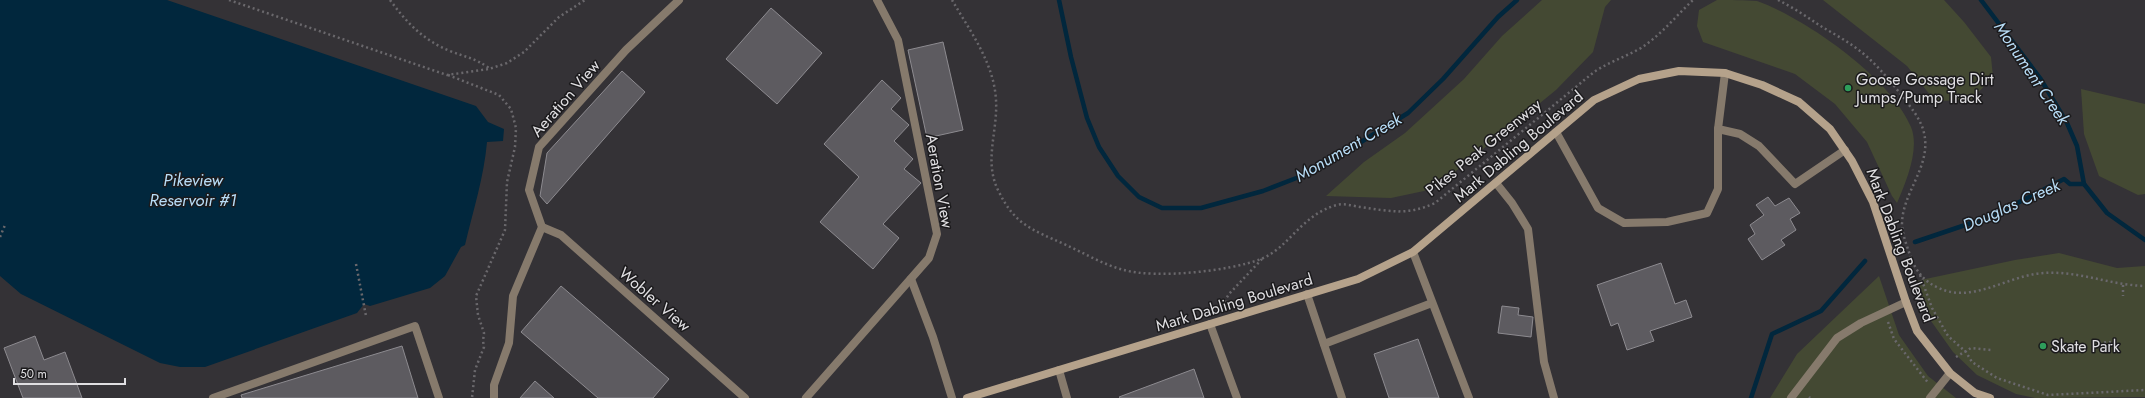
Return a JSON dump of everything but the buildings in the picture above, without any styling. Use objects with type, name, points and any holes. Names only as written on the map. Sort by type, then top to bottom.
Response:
[{"type":"street","name":"Mark Dabling Boulevard","points":[[968,398],[982,396],[1058,370],[1358,279],[1413,252],[1594,100],[1639,79],[1679,71],[1725,73],[1762,85],[1799,102],[1830,129],[1852,161],[1872,202],[1906,302],[1918,331],[1950,373],[1975,393],[1990,398]]},
{"type":"lane","name":"Aeration View","points":[[542,227],[529,190],[539,147],[626,50],[679,0]]},
{"type":"lane","name":"Aeration View","points":[[806,398],[929,258],[938,234],[898,40],[877,0]]},
{"type":"lane","points":[[1556,132],[1598,208],[1624,223],[1667,222],[1707,213],[1718,189],[1718,129],[1725,73]]},
{"type":"lane","points":[[1718,129],[1740,134],[1759,146],[1794,184],[1845,150]]},
{"type":"lane","points":[[1496,183],[1512,203],[1528,229],[1544,362],[1554,398]]},
{"type":"lane","points":[[494,398],[494,385],[509,343],[513,296],[542,227]]},
{"type":"lane","name":"Wobler View","points":[[542,227],[561,235],[745,398]]},
{"type":"lane","points":[[1413,252],[1469,398]]},
{"type":"lane","points":[[911,279],[933,337],[952,398]]},
{"type":"lane","points":[[1307,294],[1342,398]]},
{"type":"lane","points":[[1791,398],[1837,338],[1883,312],[1906,302]]},
{"type":"lane","points":[[1324,344],[1432,303]]},
{"type":"lane","points":[[1210,324],[1237,398]]},
{"type":"lane","points":[[213,398],[415,326],[439,398]]},
{"type":"lane","points":[[1058,370],[1067,398]]},
{"type":"lane","points":[[1930,398],[1950,373]]},
{"type":"path","points":[[229,0],[447,75],[499,95],[511,110],[516,128],[507,182],[504,234],[476,296],[478,315],[484,332],[482,341],[484,347],[475,370],[472,398]]},
{"type":"path","points":[[390,0],[404,20],[416,32],[438,46],[476,59],[489,69]]},
{"type":"path","points":[[447,75],[489,69],[514,59],[559,17],[585,0]]},
{"type":"path","name":"Pikes Peak Greenway","points":[[952,0],[982,52],[993,78],[996,102],[991,155],[994,182],[1009,209],[1025,227],[1106,264],[1133,272],[1161,273],[1238,265],[1263,258],[1308,219],[1338,205],[1405,213],[1420,210],[1435,203],[1594,72],[1615,59],[1639,49],[1654,38],[1693,0]]},
{"type":"path","points":[[1778,0],[1805,15],[1864,54],[1891,82],[1917,116],[1924,133],[1925,155],[1905,208],[1902,227],[1912,261],[1920,274],[1932,308],[1948,336],[1966,352],[1972,362],[1996,378],[2048,395],[2145,390]]},
{"type":"path","points":[[0,237],[5,225]]},
{"type":"path","points":[[1210,324],[1229,294],[1258,266],[1263,258]]},
{"type":"path","points":[[356,264],[366,316]]},
{"type":"path","points":[[1920,274],[1939,288],[1955,293],[1976,291],[2026,275],[2049,272],[2077,274],[2123,285],[2145,286]]},
{"type":"path","points":[[2123,285],[2123,296]]},
{"type":"path","points":[[1883,312],[1894,339],[1919,373],[1936,391]]},
{"type":"path","points":[[2094,343],[2113,342]]},
{"type":"path","points":[[1956,357],[1971,348],[1991,350]]},
{"type":"green space","points":[[1542,0],[1611,0],[1605,7],[1593,52],[1556,90],[1451,175],[1424,191],[1391,198],[1326,196],[1364,162],[1405,133],[1464,79],[1502,36]]},
{"type":"green space","name":"Goose Gossage Dirt Jumps/Pump Track","points":[[1717,0],[1757,1],[1777,9],[1822,35],[1866,70],[1885,89],[1901,108],[1911,127],[1914,145],[1911,165],[1897,203],[1892,196],[1867,142],[1835,104],[1795,74],[1703,42],[1697,26],[1699,10]]},
{"type":"green space","points":[[1823,0],[1944,0],[1964,22],[1991,57],[1993,77],[1971,100],[1935,101],[1907,66]]},
{"type":"green space","points":[[2081,89],[2145,104],[2145,194],[2138,195],[2099,176],[2084,134]]},
{"type":"green space","points":[[2059,253],[2117,268],[2145,266],[2145,397],[2035,398],[2016,394],[1977,375],[1953,352],[1931,321],[1916,281],[2015,260]]},
{"type":"green space","points":[[1879,276],[1899,335],[1928,376],[1956,398],[1770,398],[1797,354]]},
{"type":"water","name":"Pikeview Reservoir #1","points":[[0,0],[167,0],[476,106],[488,122],[504,129],[503,141],[487,142],[481,181],[465,245],[461,247],[445,276],[430,288],[370,306],[364,304],[357,313],[205,367],[180,367],[160,363],[21,294],[0,276]]},
{"type":"waterway","name":"Monument Creek","points":[[1059,0],[1071,57],[1087,118],[1099,147],[1118,176],[1139,197],[1162,208],[1201,208],[1263,191],[1299,177],[1340,155],[1408,113],[1443,79],[1498,17],[1517,0]]},
{"type":"waterway","name":"Monument Creek","points":[[1981,0],[2040,78],[2067,123],[2077,146],[2084,184],[2107,213],[2145,240]]},
{"type":"waterway","name":"Douglas Creek","points":[[1915,242],[1992,216],[2064,179],[2070,184],[2084,184]]},
{"type":"waterway","points":[[1751,398],[1772,334],[1821,311],[1865,261]]},
{"type":"place","name":"Goose Gossage Dirt Jumps/Pump Track","points":[[1848,88]]},
{"type":"place","name":"Skate Park","points":[[2043,346]]}]
